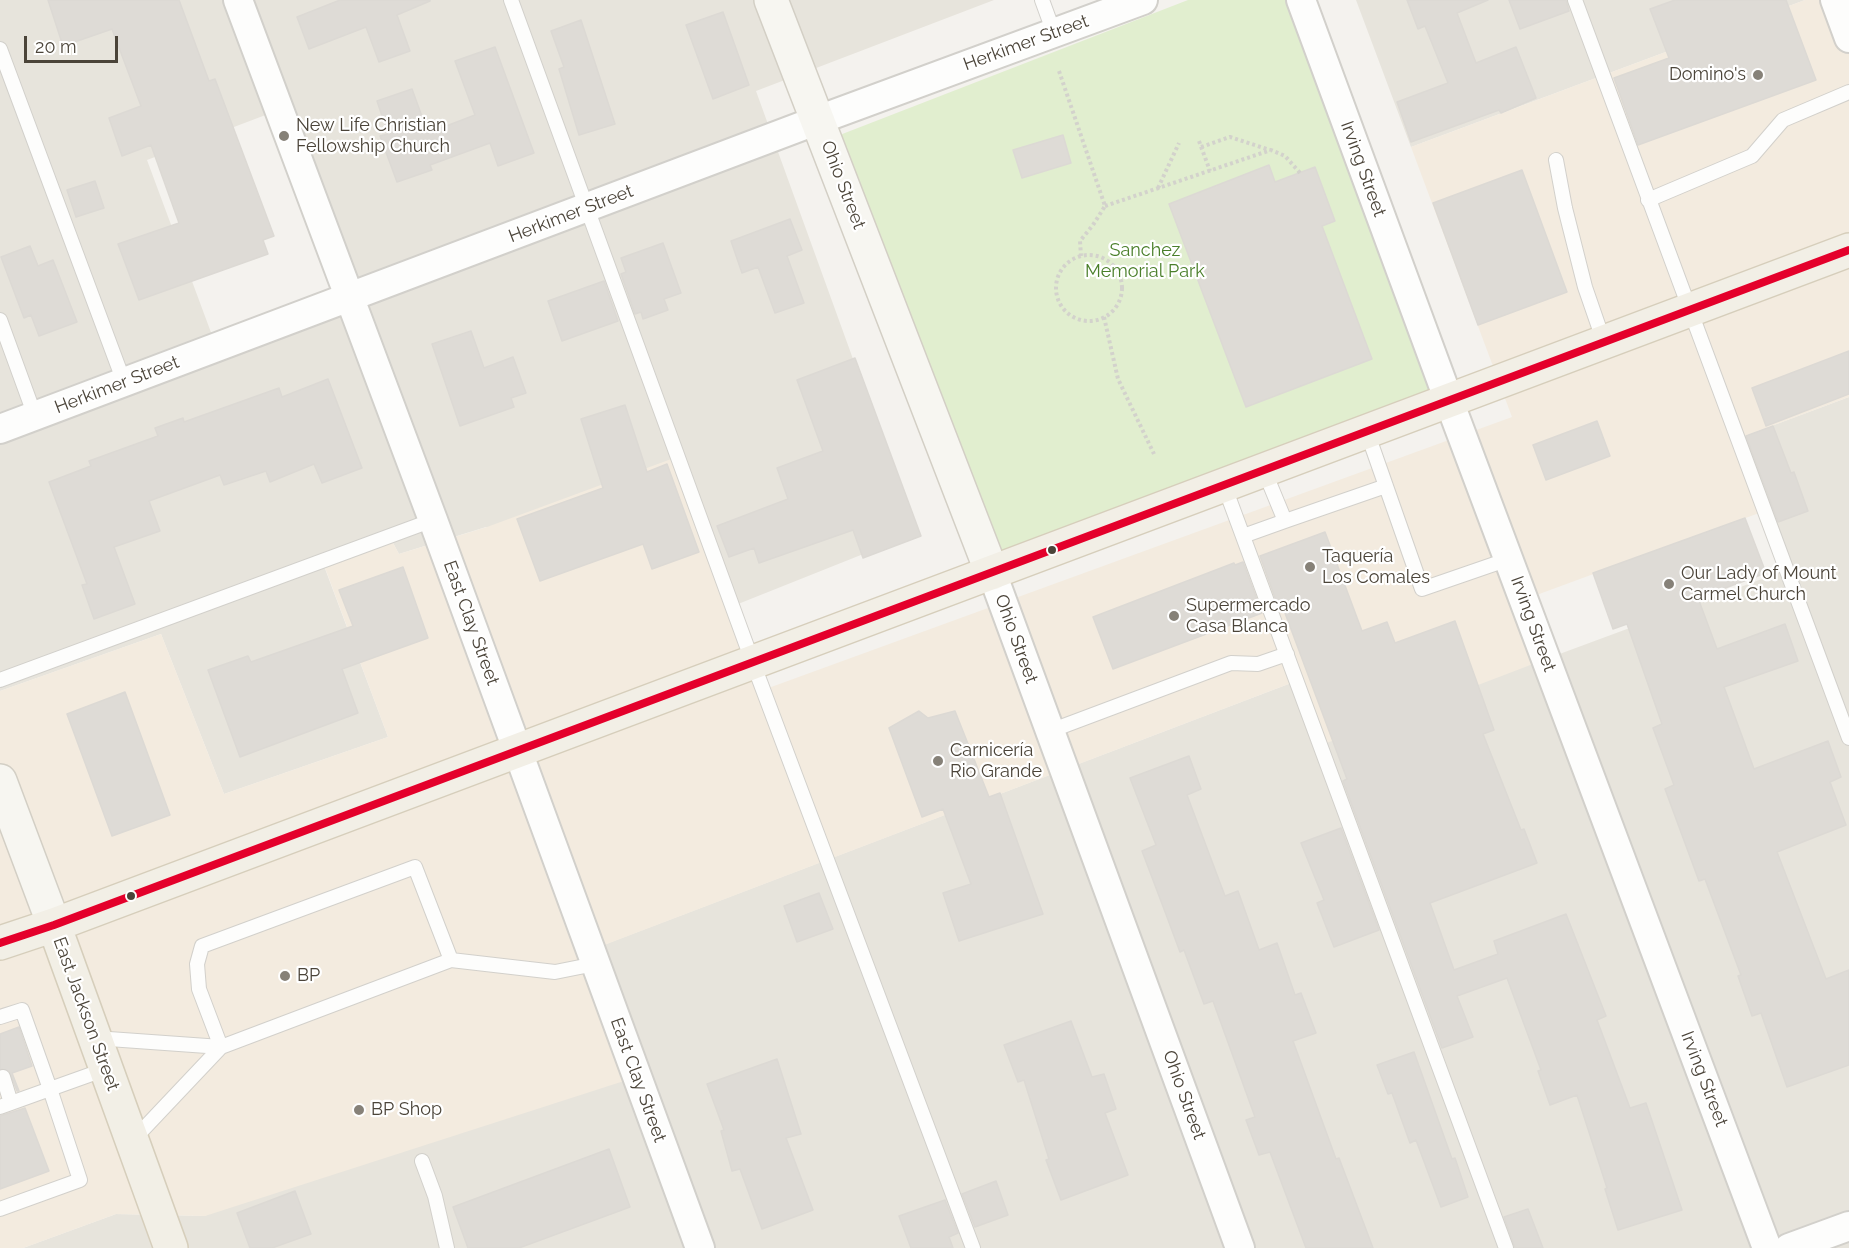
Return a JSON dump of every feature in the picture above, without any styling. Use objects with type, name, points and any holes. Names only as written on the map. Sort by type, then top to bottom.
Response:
[{"type":"main road","points":[[0,943],[54,926],[1849,250]]},
{"type":"main road","name":"East Jackson Street","points":[[54,926],[171,1248]]},
{"type":"street","name":"East Clay Street","points":[[238,0],[433,520],[700,1248]]},
{"type":"street","name":"Ohio Street","points":[[771,0],[992,573],[1240,1248]]},
{"type":"street","name":"Herkimer Street","points":[[0,429],[818,120],[1143,0]]},
{"type":"street","name":"Irving Street","points":[[1301,0],[1767,1248]]},
{"type":"street","points":[[1835,0],[1849,38]]},
{"type":"street","name":"East Jackson Street","points":[[0,781],[54,926]]},
{"type":"street","points":[[1789,1248],[1849,1226]]},
{"type":"lane","points":[[511,0],[753,663],[973,1248]]},
{"type":"lane","points":[[1042,0],[1054,33]]},
{"type":"lane","points":[[1575,0],[1849,738]]},
{"type":"lane","points":[[0,49],[124,382]]},
{"type":"lane","points":[[1648,200],[1752,156],[1783,120],[1849,92]]},
{"type":"lane","points":[[1556,160],[1565,208],[1585,286],[1604,342]]},
{"type":"lane","points":[[0,320],[35,416]]},
{"type":"lane","points":[[1367,432],[1422,589],[1509,559]]},
{"type":"lane","points":[[1264,470],[1285,521]]},
{"type":"lane","points":[[1224,485],[1506,1248]]},
{"type":"lane","points":[[1243,536],[1386,486]]},
{"type":"lane","points":[[0,680],[433,520]]},
{"type":"lane","points":[[1050,731],[1232,663],[1258,664],[1287,654]]},
{"type":"lane","points":[[221,1047],[199,989],[196,963],[202,946],[416,867],[451,960]]},
{"type":"lane","points":[[95,1038],[221,1047],[451,960],[555,972],[596,964]]},
{"type":"lane","points":[[0,1017],[22,1010],[80,1180],[0,1209]]},
{"type":"lane","points":[[132,1140],[221,1047]]},
{"type":"lane","points":[[3,1077],[6,1105],[107,1069]]},
{"type":"lane","points":[[422,1161],[435,1196],[447,1248]]},
{"type":"path","points":[[1059,71],[1105,206]]},
{"type":"path","points":[[1201,147],[1230,137],[1285,156],[1300,173]]},
{"type":"path","points":[[1199,141],[1210,171]]},
{"type":"path","points":[[1158,188],[1179,143]]},
{"type":"path","points":[[1081,256],[1080,241],[1094,225],[1105,206],[1271,150]]},
{"type":"path","points":[[1092,255],[1103,258],[1113,264],[1119,274],[1122,296],[1117,306],[1104,317],[1089,321],[1079,319],[1069,314],[1062,306],[1056,286],[1058,276],[1071,260],[1092,255]]},
{"type":"path","points":[[1104,317],[1118,379],[1154,454]]},
{"type":"shaded area","points":[[0,0],[994,0],[756,91],[916,533],[728,608],[486,527],[399,554],[392,541],[324,566],[388,737],[224,794],[161,634],[0,691]],"holes":[[[284,108],[357,305],[219,354],[147,160]]]},
{"type":"shaded area","points":[[1356,0],[1805,0],[1411,147]]},
{"type":"shaded area","points":[[1805,0],[1849,0],[1849,397],[1742,437],[1770,509],[1523,600],[1546,659],[1324,744],[1299,680],[578,955],[624,1081],[205,1216],[116,1214],[23,1248],[0,1248],[0,691],[161,634],[224,794],[388,737],[324,565],[392,541],[399,554],[487,527],[674,458],[763,690],[1512,417],[1411,147]]},
{"type":"shaded area","points":[[1849,397],[1849,1248],[23,1248],[116,1214],[205,1216],[577,955],[1299,680],[1546,659],[1789,569],[1742,437]]},
{"type":"green space","name":"Sanchez Memorial Park","points":[[1188,0],[1290,0],[1442,397],[997,558],[832,138]]},
{"type":"building","points":[[48,0],[179,0],[209,81],[215,79],[274,236],[263,240],[268,254],[139,300],[118,244],[179,223],[151,145],[122,156],[109,118],[141,106],[112,29],[63,46]]},
{"type":"building","points":[[340,0],[430,1],[397,15],[410,51],[379,62],[366,27],[309,49],[297,17]]},
{"type":"building","points":[[1407,0],[1488,0],[1457,13],[1476,63],[1516,47],[1536,98],[1501,113],[1499,110],[1411,142],[1397,102],[1448,83],[1425,26],[1418,29]]},
{"type":"building","points":[[1509,0],[1566,0],[1569,11],[1520,29]]},
{"type":"building","points":[[1675,0],[1786,0],[1816,80],[1638,145],[1614,78],[1669,58],[1650,9]]},
{"type":"building","points":[[723,12],[749,85],[713,99],[686,25]]},
{"type":"building","points":[[581,20],[615,124],[579,135],[559,69],[564,67],[551,31]]},
{"type":"building","points":[[495,47],[534,153],[498,166],[490,143],[430,165],[432,170],[397,182],[380,136],[388,134],[377,101],[412,89],[428,133],[475,115],[455,61]]},
{"type":"building","points":[[1063,135],[1071,163],[1022,178],[1013,150]]},
{"type":"building","points":[[1269,165],[1275,182],[1315,167],[1335,221],[1322,226],[1372,359],[1246,407],[1169,204]]},
{"type":"building","points":[[1522,170],[1567,292],[1478,325],[1433,203]]},
{"type":"building","points":[[95,181],[104,208],[76,217],[67,190]]},
{"type":"building","points":[[790,219],[802,250],[787,256],[804,303],[775,313],[758,267],[742,273],[731,241]]},
{"type":"building","points":[[663,243],[681,293],[664,299],[668,310],[643,319],[641,312],[635,314],[621,274],[626,272],[621,258]]},
{"type":"building","points":[[30,246],[38,266],[53,260],[77,322],[39,336],[31,315],[24,318],[1,257]]},
{"type":"building","points":[[604,281],[618,321],[562,341],[548,301]]},
{"type":"building","points":[[471,331],[484,368],[513,357],[526,393],[511,398],[514,407],[460,426],[432,344]]},
{"type":"building","points":[[1849,351],[1849,394],[1766,426],[1752,388]]},
{"type":"building","points":[[855,358],[921,536],[863,558],[853,530],[759,563],[754,548],[729,557],[717,526],[788,499],[777,468],[823,451],[797,380]]},
{"type":"building","points":[[328,379],[362,468],[322,483],[314,464],[270,482],[266,471],[224,485],[220,475],[149,501],[160,531],[114,547],[135,604],[94,619],[82,585],[87,584],[49,482],[91,466],[89,461],[158,436],[155,428],[183,418],[184,422],[279,388],[282,397]]},
{"type":"building","points":[[625,405],[647,472],[667,464],[699,552],[652,569],[643,544],[540,581],[517,519],[603,488],[581,419]]},
{"type":"building","points":[[1597,421],[1610,456],[1546,480],[1533,445]]},
{"type":"building","points":[[1773,426],[1791,473],[1794,472],[1808,511],[1778,522],[1746,436]]},
{"type":"building","points":[[1745,518],[1766,573],[1698,598],[1717,649],[1785,624],[1798,661],[1724,687],[1754,769],[1828,741],[1841,777],[1830,782],[1846,825],[1777,852],[1826,979],[1849,970],[1849,1065],[1787,1087],[1761,1013],[1752,1016],[1738,976],[1741,975],[1705,879],[1699,881],[1665,789],[1674,785],[1653,728],[1662,724],[1627,624],[1613,629],[1593,573]]},
{"type":"building","points":[[1325,532],[1362,631],[1387,622],[1395,643],[1455,621],[1494,730],[1483,734],[1521,830],[1524,829],[1537,863],[1430,903],[1454,970],[1498,954],[1494,941],[1566,914],[1606,1016],[1597,1020],[1630,1108],[1646,1103],[1682,1210],[1618,1230],[1577,1095],[1550,1105],[1538,1071],[1541,1070],[1507,978],[1457,996],[1473,1037],[1442,1048],[1343,781],[1347,779],[1282,605],[1278,606],[1260,556]]},
{"type":"building","name":"Supermercado Casa Blanca","points":[[1243,562],[1262,613],[1113,669],[1093,617],[1234,563],[1235,565]]},
{"type":"building","points":[[403,567],[428,638],[342,669],[358,713],[240,757],[208,670],[248,656],[251,662],[353,626],[339,590]]},
{"type":"building","points":[[125,692],[170,815],[112,836],[67,714]]},
{"type":"building","points":[[919,711],[928,718],[955,711],[989,797],[1000,793],[1043,914],[959,941],[943,893],[971,884],[943,809],[922,817],[889,728]]},
{"type":"building","points":[[1189,756],[1201,789],[1187,795],[1225,896],[1238,891],[1259,950],[1277,943],[1295,995],[1301,993],[1316,1033],[1293,1041],[1336,1159],[1339,1158],[1373,1248],[1306,1248],[1270,1152],[1259,1155],[1246,1120],[1255,1117],[1213,1001],[1204,1004],[1184,950],[1180,952],[1142,851],[1156,845],[1130,778]]},
{"type":"building","points":[[1341,828],[1379,930],[1334,947],[1317,903],[1324,900],[1301,843]]},
{"type":"building","points":[[819,893],[833,929],[797,942],[784,906]]},
{"type":"building","points":[[1071,1021],[1092,1077],[1104,1074],[1116,1109],[1105,1113],[1128,1175],[1061,1200],[1046,1160],[1049,1159],[1024,1080],[1018,1082],[1004,1045]]},
{"type":"building","points":[[19,1027],[32,1066],[12,1073],[19,1091],[17,1091],[9,1071],[0,1069],[0,1034]]},
{"type":"building","points":[[1414,1052],[1468,1197],[1441,1207],[1416,1140],[1410,1143],[1392,1093],[1388,1094],[1377,1065]]},
{"type":"building","points":[[777,1059],[801,1134],[786,1138],[813,1210],[762,1229],[740,1169],[732,1171],[721,1131],[724,1130],[707,1084]]},
{"type":"building","points":[[25,1108],[49,1171],[0,1189],[0,1116]]},
{"type":"building","points":[[609,1149],[630,1207],[519,1248],[468,1248],[453,1207]]},
{"type":"building","points":[[996,1181],[1008,1215],[975,1227],[962,1194]]},
{"type":"building","points":[[295,1191],[311,1234],[272,1248],[250,1248],[237,1213]]},
{"type":"building","points":[[945,1200],[958,1233],[949,1237],[953,1248],[911,1248],[899,1216]]},
{"type":"building","points":[[1528,1209],[1543,1248],[1515,1248],[1504,1217]]},
{"type":"transit line","points":[[0,943],[54,925],[1849,250]]},
{"type":"place","name":"Domino's","points":[[1758,75]]},
{"type":"place","name":"New Life Christian Fellowship Church","points":[[284,136]]},
{"type":"place","name":"Taquería Los Comales","points":[[1310,567]]},
{"type":"place","name":"Our Lady of Mount Carmel Church","points":[[1669,584]]},
{"type":"place","name":"Supermercado Casa Blanca","points":[[1174,616]]},
{"type":"place","name":"Carnicería Rio Grande","points":[[938,761]]},
{"type":"place","name":"BP","points":[[285,976]]},
{"type":"place","name":"BP Shop","points":[[359,1110]]}]
